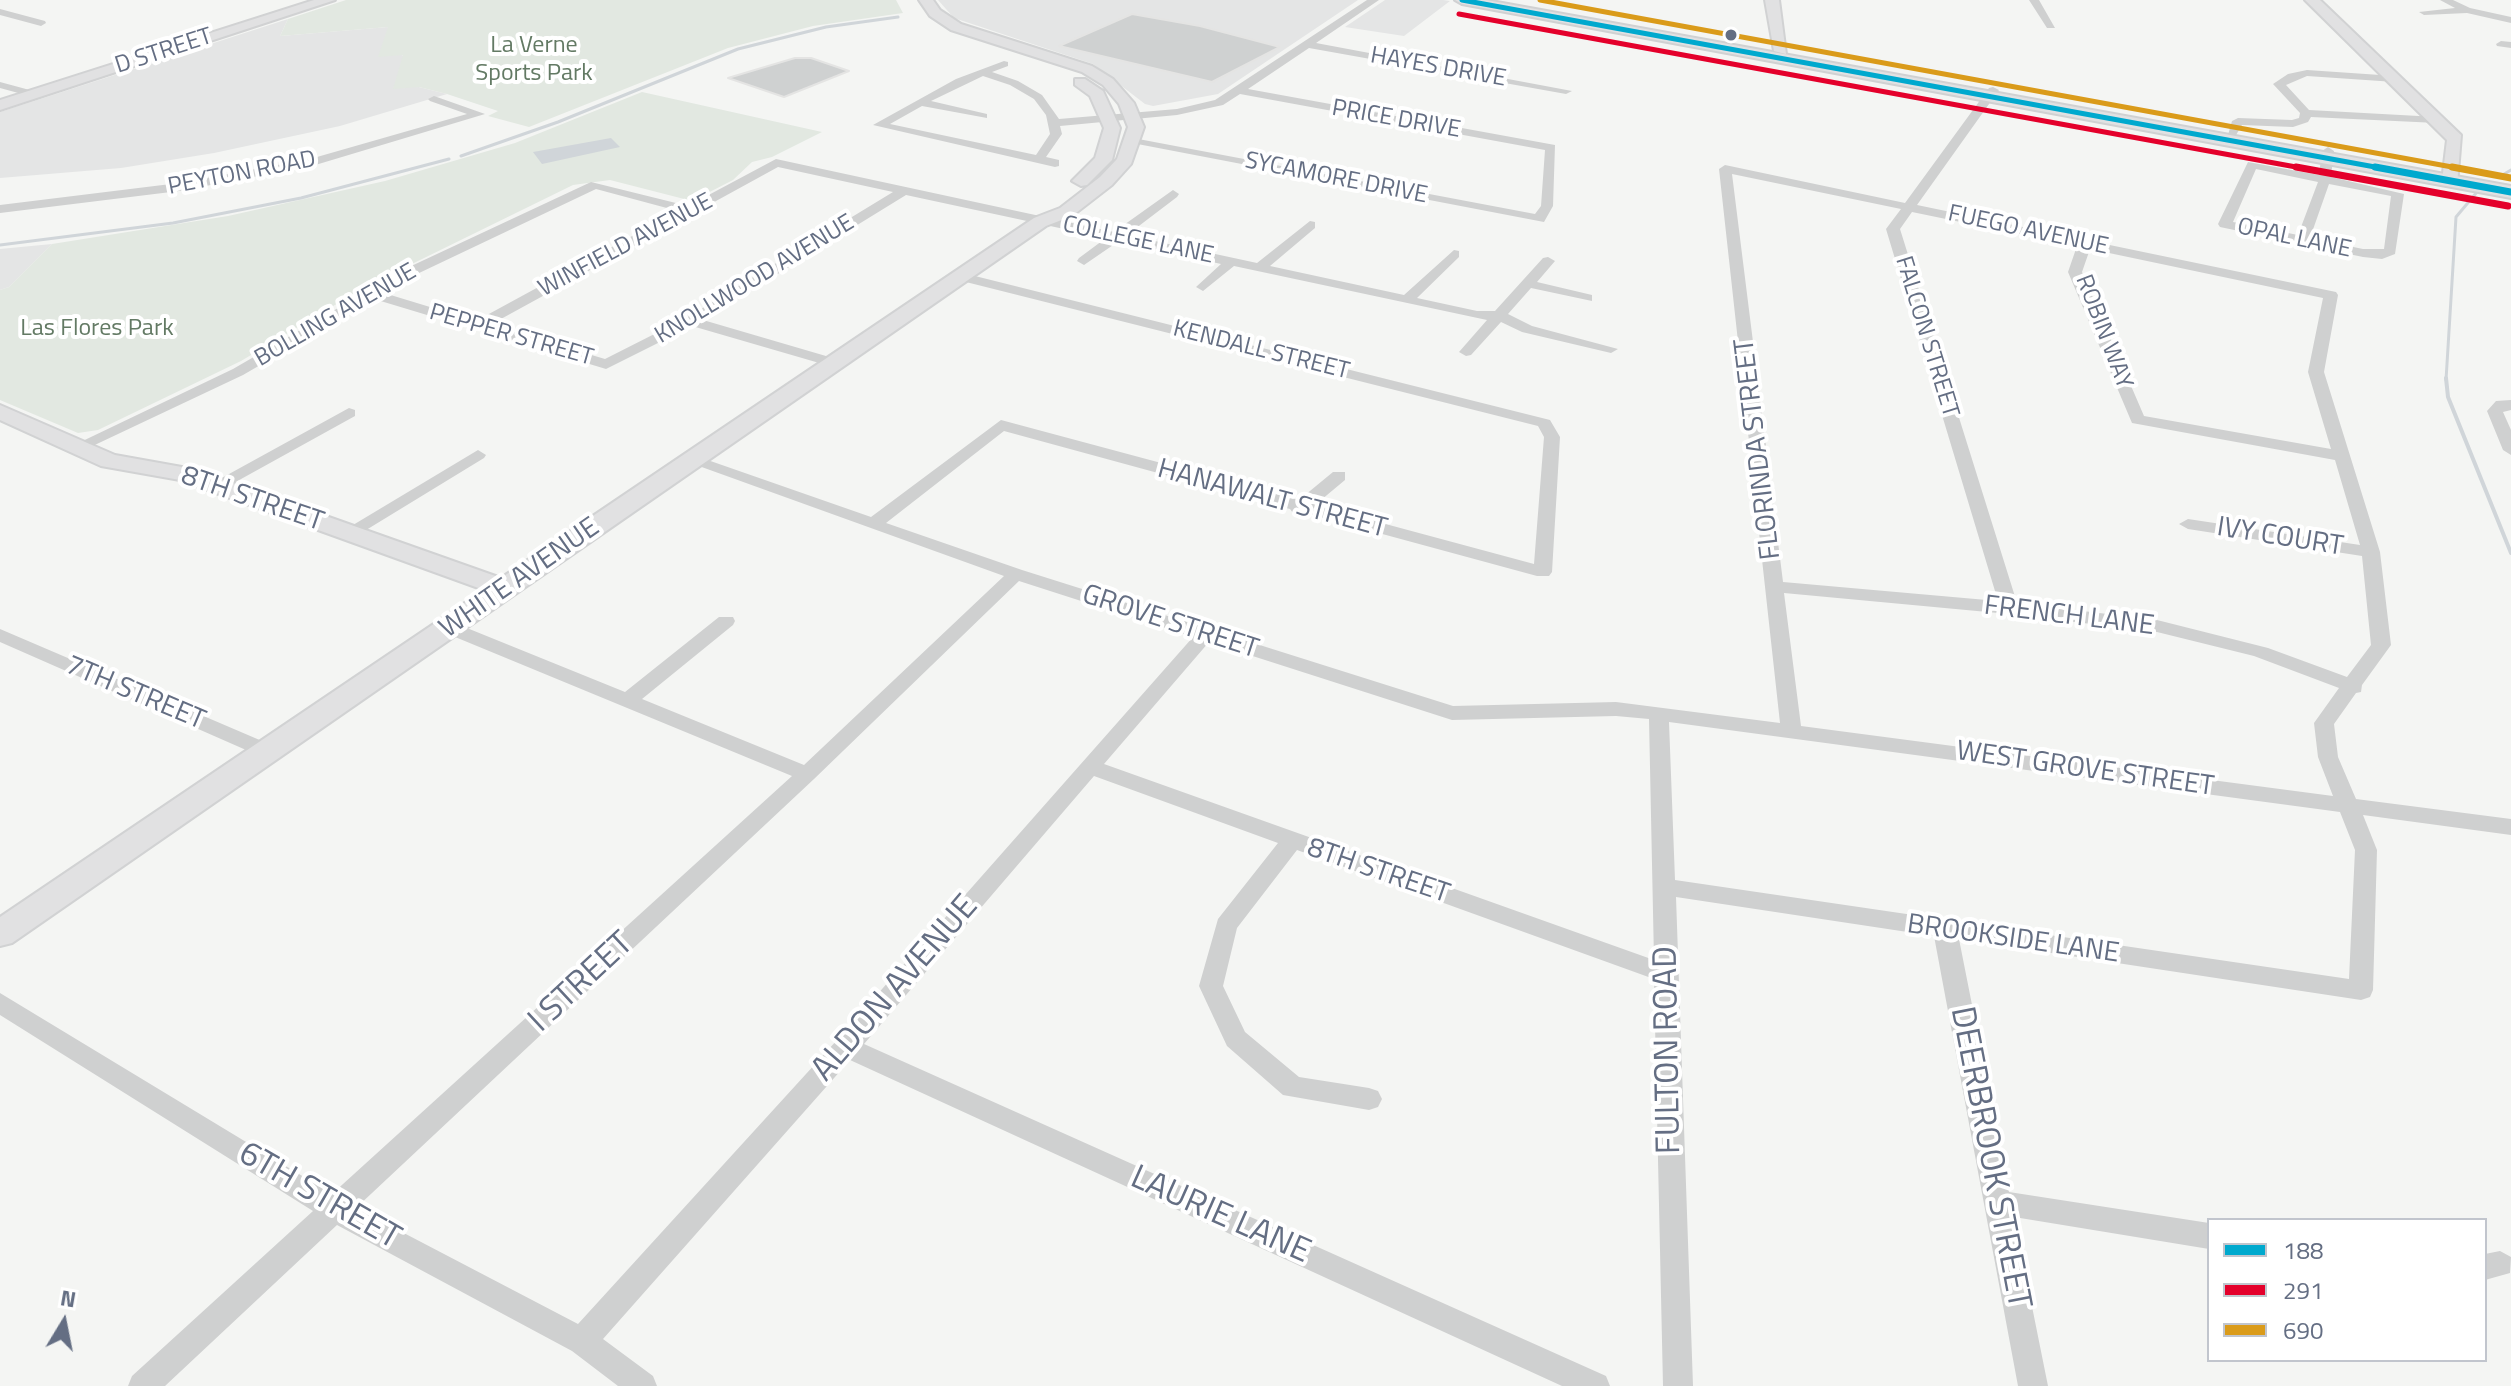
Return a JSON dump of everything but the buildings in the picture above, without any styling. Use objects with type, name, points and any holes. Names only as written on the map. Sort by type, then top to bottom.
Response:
[{"type":"main road","name":"D STREET","points":[[0,105],[328,0]]},
{"type":"main road","points":[[926,0],[935,13],[956,27],[1087,69],[1108,82],[1132,115],[1136,127],[1133,142]]},
{"type":"main road","points":[[1462,0],[1782,54]]},
{"type":"main road","points":[[1497,0],[2451,177],[2511,192]]},
{"type":"main road","points":[[1772,0],[1782,54]]},
{"type":"main road","points":[[2312,0],[2395,79],[2431,120],[2455,139],[2451,177]]},
{"type":"main road","points":[[919,17],[951,35],[1067,74],[1097,94],[1111,118]]},
{"type":"main road","points":[[1991,93],[2232,133],[2328,154]]},
{"type":"main road","name":"WHITE AVENUE","points":[[1040,222],[1044,208],[1081,181],[1103,160],[1110,142],[1111,118]]},
{"type":"main road","name":"WHITE AVENUE","points":[[0,934],[838,364],[1040,222],[1066,212],[1106,181],[1125,160],[1133,142]]},
{"type":"main road","points":[[2451,177],[2511,184]]},
{"type":"main road","name":"8TH STREET","points":[[0,412],[109,461],[185,474],[506,589]]},
{"type":"street","points":[[1056,123],[1205,106],[1241,91],[1374,0]]},
{"type":"street","points":[[2034,0],[2051,26]]},
{"type":"street","points":[[2445,0],[2467,10],[2511,20]]},
{"type":"street","points":[[2424,12],[2449,14],[2467,10]]},
{"type":"street","points":[[0,12],[41,23]]},
{"type":"street","name":"HAYES DRIVE","points":[[1310,45],[1566,91]]},
{"type":"street","points":[[1004,64],[919,102],[879,125],[1055,163]]},
{"type":"street","points":[[981,72],[1014,83],[1038,97],[1056,123],[1054,142],[1039,159]]},
{"type":"street","points":[[2395,79],[2307,73],[2292,76],[2279,84],[2306,113],[2431,120]]},
{"type":"street","points":[[0,85],[33,94]]},
{"type":"street","name":"PRICE DRIVE","points":[[1241,91],[1551,148],[1547,206],[1539,219]]},
{"type":"street","name":"FALCON STREET","points":[[1991,93],[1893,229],[2009,608]]},
{"type":"street","name":"PEYTON ROAD","points":[[0,209],[179,187],[312,162],[479,114],[434,99]]},
{"type":"street","points":[[919,102],[983,116]]},
{"type":"street","points":[[2232,133],[2238,121],[2293,124],[2304,120],[2306,113]]},
{"type":"street","name":"SYCAMORE DRIVE","points":[[1133,142],[1539,219]]},
{"type":"street","points":[[2303,240],[2325,179],[2328,154]]},
{"type":"street","name":"COLLEGE LANE","points":[[776,163],[1477,315],[1500,316],[1527,329],[1611,349]]},
{"type":"street","name":"WINFIELD AVENUE","points":[[475,327],[776,163]]},
{"type":"street","name":"OPAL LANE","points":[[2252,165],[2325,179],[2385,190],[2399,197],[2390,251],[2382,255],[2363,253],[2225,224],[2252,165]]},
{"type":"street","name":"FUEGO AVENUE","points":[[1725,169],[2331,295],[2316,372],[2341,456]]},
{"type":"street","name":"FLORINDA STREET","points":[[1725,169],[1791,730]]},
{"type":"street","name":"BOLLING AVENUE","points":[[76,448],[238,372],[371,294],[595,185],[692,211]]},
{"type":"street","name":"KNOLLWOOD AVENUE","points":[[606,364],[691,321],[902,192]]},
{"type":"street","points":[[1084,261],[1173,194]]},
{"type":"street","points":[[1261,267],[1310,225]]},
{"type":"street","name":"ROBIN WAY","points":[[2085,243],[2075,272],[2138,420],[2341,456]]},
{"type":"street","points":[[1407,300],[1454,254]]},
{"type":"street","points":[[1203,287],[1233,260]]},
{"type":"street","points":[[1466,352],[1548,261]]},
{"type":"street","name":"KENDALL STREET","points":[[963,277],[1544,423],[1552,437],[1543,572]]},
{"type":"street","points":[[1530,284],[1587,298]]},
{"type":"street","name":"PEPPER STREET","points":[[371,294],[606,364]]},
{"type":"street","points":[[691,321],[838,364]]},
{"type":"street","points":[[2506,404],[2495,411],[2511,450]]},
{"type":"street","points":[[217,485],[349,413]]},
{"type":"street","name":"HANAWALT STREET","points":[[876,522],[1001,425],[1299,509],[1543,572]]},
{"type":"street","points":[[347,534],[478,455]]},
{"type":"street","points":[[2341,456],[2371,552],[2381,645],[2354,687],[2324,723],[2328,757],[2347,806]]},
{"type":"street","name":"GROVE STREET","points":[[693,461],[876,522],[1016,574],[1452,713],[1616,709],[1659,714]]},
{"type":"street","points":[[1299,509],[1339,476]]},
{"type":"street","name":"IVY COURT","points":[[2188,524],[2371,552]]},
{"type":"street","name":"I STREET","points":[[143,1386],[807,774],[1016,574]]},
{"type":"street","name":"FRENCH LANE","points":[[1776,587],[2009,608],[2157,626],[2261,652],[2354,687]]},
{"type":"street","points":[[628,700],[726,621]]},
{"type":"street","points":[[450,628],[807,774]]},
{"type":"street","name":"ALDON AVENUE","points":[[582,1341],[846,1047],[1206,634]]},
{"type":"street","name":"7TH STREET","points":[[0,635],[269,752]]},
{"type":"street","name":"WEST GROVE STREET","points":[[1659,714],[2511,827]]},
{"type":"street","name":"FULTON ROAD","points":[[1659,714],[1678,1386]]},
{"type":"street","name":"8TH STREET","points":[[1091,767],[1291,842],[1667,974]]},
{"type":"street","name":"BROOKSIDE LANE","points":[[1665,887],[2361,990],[2366,850],[2347,806]]},
{"type":"street","points":[[1291,842],[1226,925],[1211,986],[1236,1039],[1292,1087],[1369,1099]]},
{"type":"street","name":"DEERBROOK STREET","points":[[1945,930],[2033,1386]]},
{"type":"street","name":"6TH STREET","points":[[0,1003],[336,1211],[582,1341],[642,1386]]},
{"type":"street","name":"LAURIE LANE","points":[[846,1047],[1595,1386]]},
{"type":"street","points":[[1998,1202],[2207,1236]]},
{"type":"shaded area","points":[[938,0],[1358,0],[1218,94],[1153,106],[1145,104],[1093,64],[954,18]]},
{"type":"shaded area","points":[[1385,0],[1450,1],[1404,36],[1345,27]]},
{"type":"shaded area","points":[[288,19],[280,36],[388,27],[419,87],[447,94],[340,126],[214,153],[121,168],[0,178],[0,112]]},
{"type":"shaded area","points":[[611,138],[620,147],[542,164],[533,152]]},
{"type":"shaded area","points":[[52,244],[9,287],[0,290],[0,249]]},
{"type":"green space","name":"La Verne Sports Park","points":[[346,0],[896,0],[903,13],[813,26],[728,48],[529,127],[488,116],[498,111],[447,94],[419,87],[393,89],[403,55],[378,57],[388,27],[280,36],[288,19]]},
{"type":"green space","name":"Las Flores Park","points":[[642,92],[822,132],[772,157],[752,162],[733,180],[692,201],[610,180],[573,185],[365,287],[241,361],[98,430],[78,433],[0,400],[0,290],[9,287],[52,244],[228,216],[385,181],[515,143]]},
{"type":"waterway","points":[[461,156],[558,122],[738,49],[826,27],[898,17]]},
{"type":"waterway","points":[[0,245],[173,223],[301,198],[449,159]]},
{"type":"waterway","points":[[2499,177],[2511,170]]},
{"type":"waterway","points":[[2446,379],[2456,217],[2477,192]]},
{"type":"waterway","points":[[2446,379],[2448,397],[2511,553]]},
{"type":"transit line","name":"188","points":[[1462,0],[2511,192]]},
{"type":"transit line","name":"690","points":[[1540,0],[2511,178]]},
{"type":"transit line","name":"291","points":[[1459,14],[2508,206]]}]
